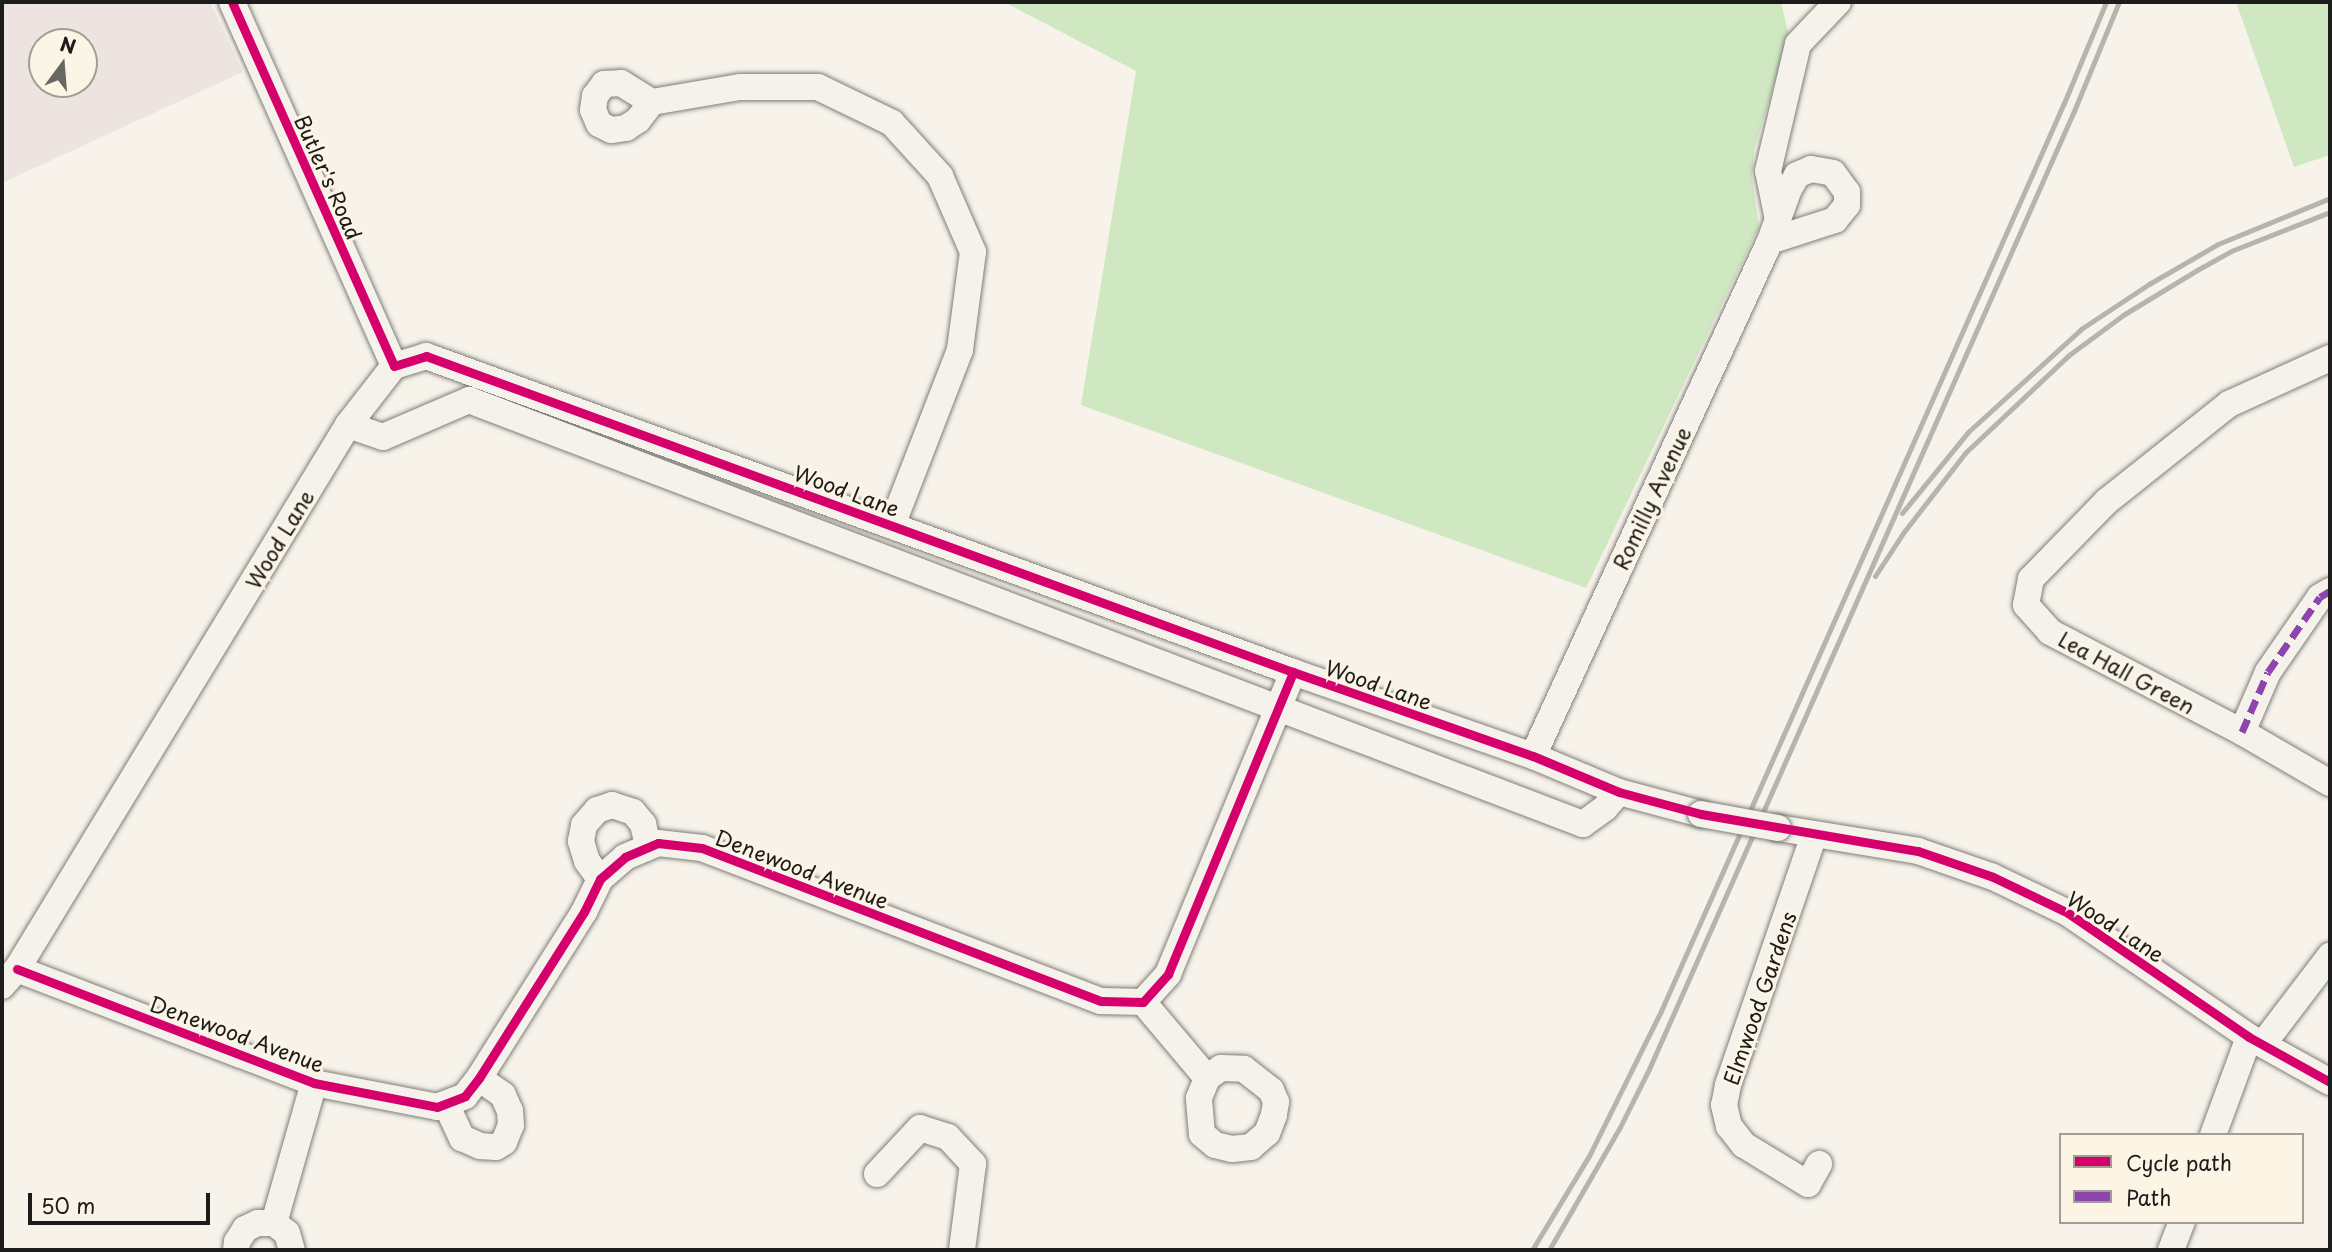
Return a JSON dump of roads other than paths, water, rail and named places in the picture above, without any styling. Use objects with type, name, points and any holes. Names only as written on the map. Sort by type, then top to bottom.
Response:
[{"type":"street","name":"Butler's Road","points":[[232,2],[394,366]]},
{"type":"street","name":"Romilly Avenue","points":[[1533,756],[1774,231],[1768,171],[1798,44],[1838,2]]},
{"type":"street","points":[[652,102],[740,87],[818,87],[892,123],[940,176],[974,252],[960,350],[892,526]]},
{"type":"street","name":"Wood Lane","points":[[9,978],[348,425],[394,366],[426,356],[1293,672],[1533,756],[1619,792],[1701,814],[1918,851],[1993,877],[2068,913],[2256,1041],[2330,1082]]},
{"type":"street","name":"Lea Hall Green","points":[[2330,358],[2229,404],[2107,501],[2031,579],[2026,605],[2050,632],[2242,732],[2330,783]]},
{"type":"street","points":[[348,425],[383,437],[469,400],[1583,824],[1605,808],[1619,792]]},
{"type":"street","points":[[2242,732],[2268,673],[2320,597],[2330,591]]},
{"type":"street","points":[[1207,1078],[1143,1002],[1168,974],[1293,672]]},
{"type":"street","points":[[600,878],[587,861],[581,841],[584,825],[597,810],[612,805],[634,812],[643,824],[648,846]]},
{"type":"street","name":"Elmwood Gardens","points":[[1814,835],[1728,1085],[1724,1105],[1729,1126],[1744,1145],[1808,1184],[1819,1164]]},
{"type":"street","name":"Denewood Avenue","points":[[9,978],[314,1083],[437,1107],[465,1096],[479,1078],[584,912],[600,878],[625,857],[657,844],[702,848],[1101,1001],[1143,1002]]},
{"type":"street","points":[[2214,1133],[2256,1041],[2330,956]]},
{"type":"street","points":[[446,1104],[462,1138],[480,1146],[496,1147],[504,1142],[511,1125],[510,1111],[503,1095],[479,1078]]},
{"type":"street","points":[[274,1223],[314,1083]]},
{"type":"street","points":[[877,1174],[922,1120],[948,1137],[973,1164],[962,1250]]},
{"type":"street","points":[[236,1250],[244,1228],[258,1223],[274,1223],[287,1233],[292,1250]]},
{"type":"street","points":[[2171,1250],[2181,1224]]},
{"type":"railway","points":[[1532,1250],[1589,1156],[1661,1011],[2064,103],[2106,2]]},
{"type":"railway","points":[[1549,1250],[1620,1127],[1649,1069],[2074,111],[2119,2]]},
{"type":"railway","points":[[1902,513],[1968,432],[2081,329],[2149,284],[2218,244],[2330,198]]},
{"type":"railway","points":[[1875,576],[1903,533],[1965,453],[2069,355],[2123,315],[2231,251],[2330,212]]}]
